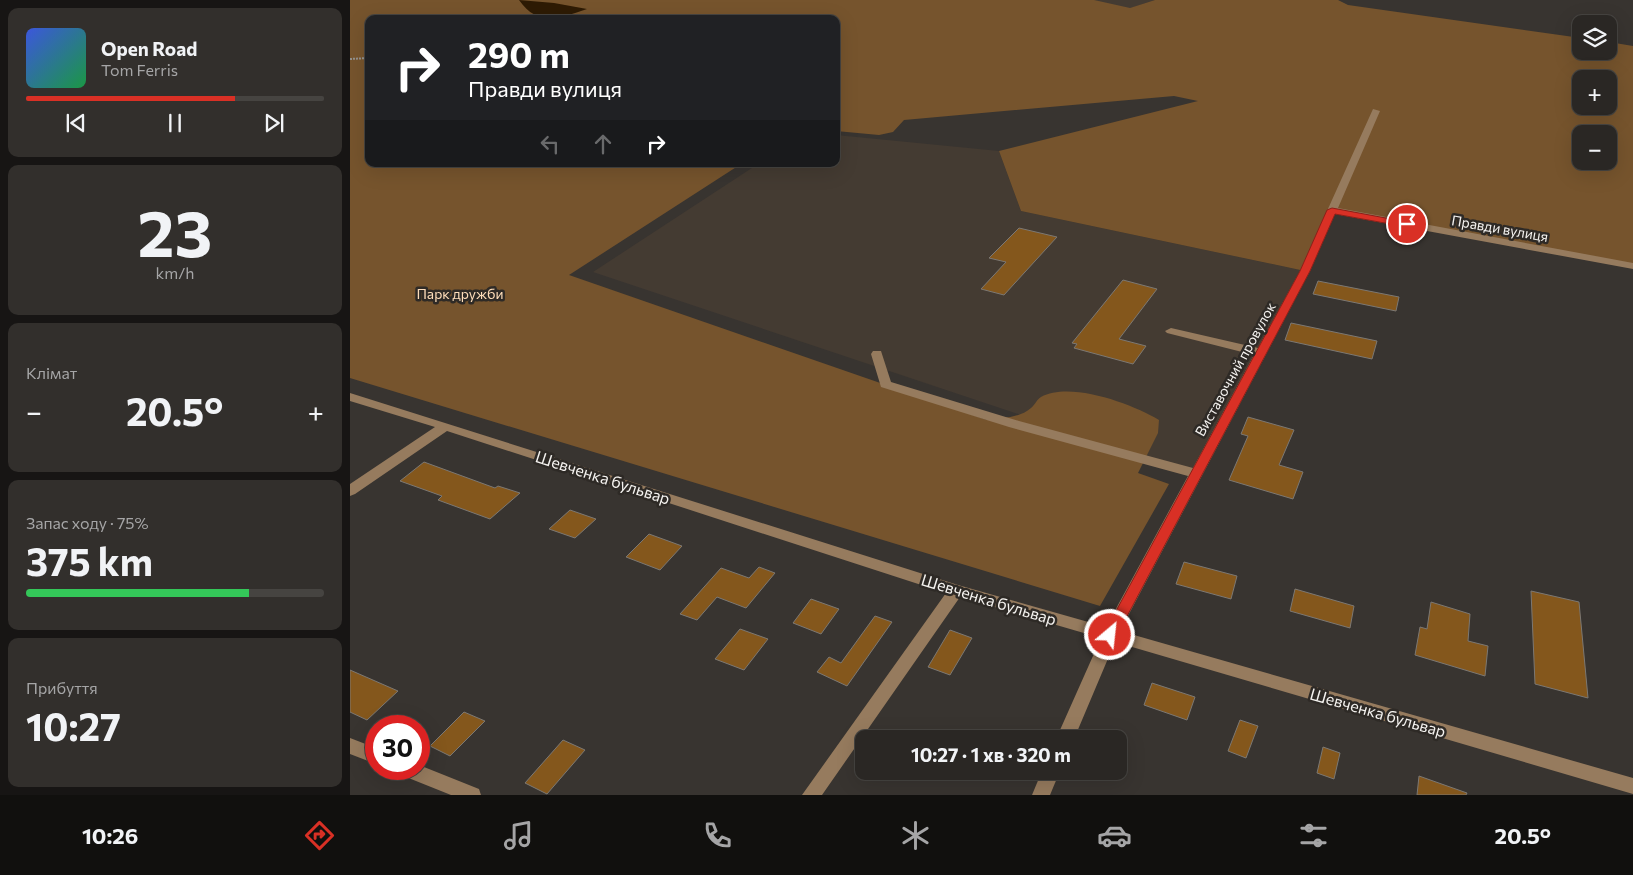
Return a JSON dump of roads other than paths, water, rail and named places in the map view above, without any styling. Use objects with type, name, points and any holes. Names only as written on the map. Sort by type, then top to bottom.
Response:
[{"type":"street","name":"Виставочний провулок","points":[[1069,730],[1110,635],[1195,473],[1305,271],[1376,112]]},
{"type":"street","name":"Правди вулиця","points":[[1332,210],[1633,266]]},
{"type":"street","points":[[1171,331],[1262,353]]},
{"type":"street","points":[[877,354],[885,384],[1014,424],[1195,473]]},
{"type":"street","name":"Шевченка бульвар","points":[[350,397],[956,590],[1633,786]]},
{"type":"street","points":[[350,491],[445,426]]},
{"type":"street","points":[[811,795],[956,590]]},
{"type":"street","points":[[350,746],[365,752]]},
{"type":"street","points":[[430,778],[472,795]]},
{"type":"street","points":[[1041,795],[1047,780]]},
{"type":"park label","name":"Парк дружби","points":[[460,293]]}]
